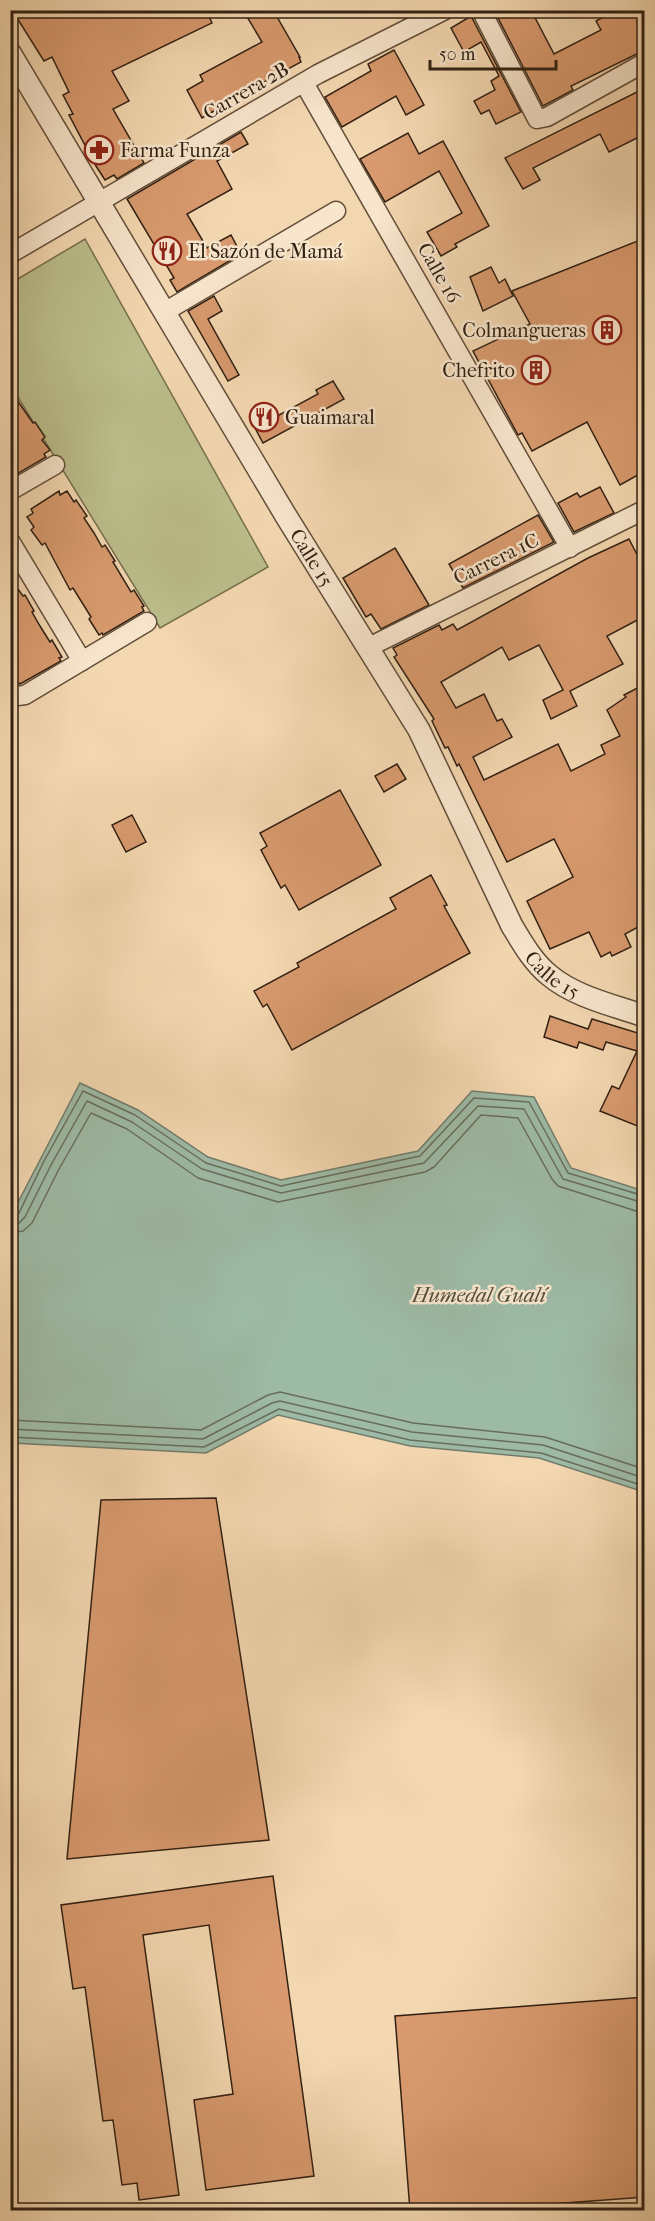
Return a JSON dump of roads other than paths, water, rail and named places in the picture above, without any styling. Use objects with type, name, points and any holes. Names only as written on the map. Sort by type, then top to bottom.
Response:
[{"type":"street","name":"Carrera 2B","points":[[10,254],[304,83],[445,10]]},
{"type":"street","points":[[481,10],[537,119],[547,117],[645,63]]},
{"type":"street","name":"Calle 15","points":[[10,53],[367,648],[419,729],[512,926],[528,953],[550,976],[580,994],[645,1016]]},
{"type":"street","name":"Calle 16","points":[[304,83],[570,548]]},
{"type":"street","points":[[166,312],[336,211]]},
{"type":"street","points":[[10,491],[56,465]]},
{"type":"street","name":"Carrera 1C","points":[[367,648],[645,510]]},
{"type":"street","points":[[10,541],[82,661]]},
{"type":"street","points":[[10,697],[25,695],[147,622]]},
{"type":"water","name":"Humedal Gualí","points":[[80,1083],[138,1110],[208,1157],[281,1180],[418,1151],[472,1091],[534,1097],[571,1168],[644,1191],[644,1492],[539,1458],[410,1446],[278,1415],[206,1453],[11,1443],[11,1216]]},
{"type":"place","name":"Farma Funza","points":[[99,150]]},
{"type":"place","name":"El Sazón de Mamá","points":[[167,251]]},
{"type":"place","name":"Colmangueras","points":[[607,330]]},
{"type":"place","name":"Chefrito","points":[[536,370]]},
{"type":"place","name":"Guaimaral","points":[[264,417]]}]
